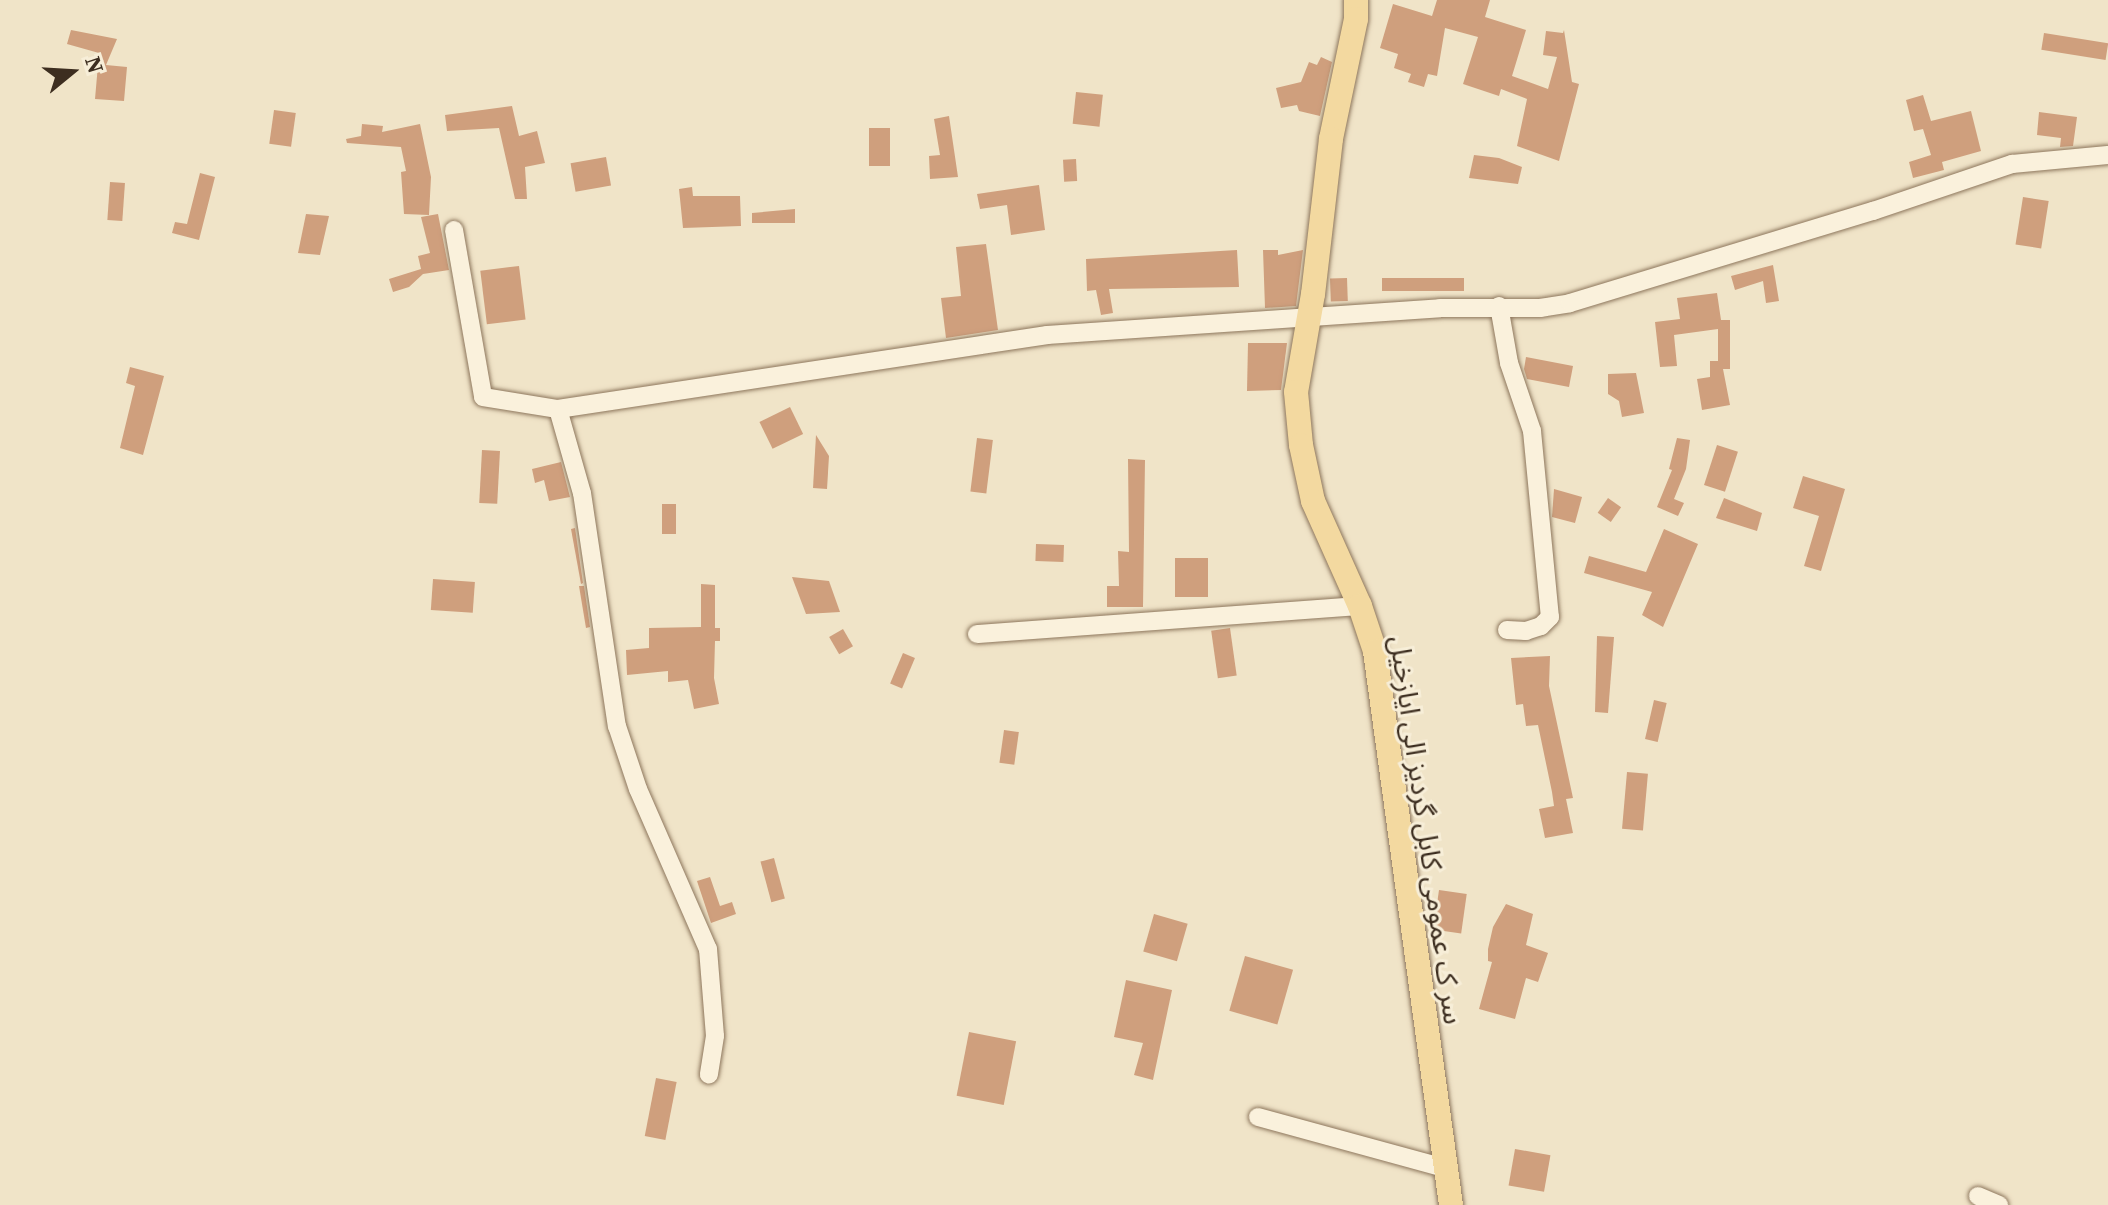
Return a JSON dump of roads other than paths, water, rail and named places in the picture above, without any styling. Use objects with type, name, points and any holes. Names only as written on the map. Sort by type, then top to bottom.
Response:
[{"type":"main road","name":"سر ک عمومی کابل گردیز الی ایازخیل","points":[[1356,0],[1356,19],[1331,139],[1296,392],[1301,445],[1313,501],[1360,606],[1375,651],[1451,1205]]},
{"type":"street","points":[[454,230],[483,397],[558,409],[1047,335],[1499,306],[1540,308],[1570,303],[1873,211],[2012,164],[2108,155]]},
{"type":"street","points":[[1499,306],[1509,363],[1532,431],[1550,617],[1541,626],[1526,631],[1507,630]]},
{"type":"street","points":[[558,409],[582,493],[617,726],[638,789],[708,949],[715,1036],[709,1075]]},
{"type":"street","points":[[977,634],[1360,606]]},
{"type":"street","points":[[1258,1117],[1444,1168]]},
{"type":"street","points":[[1978,1196],[1999,1205]]}]
